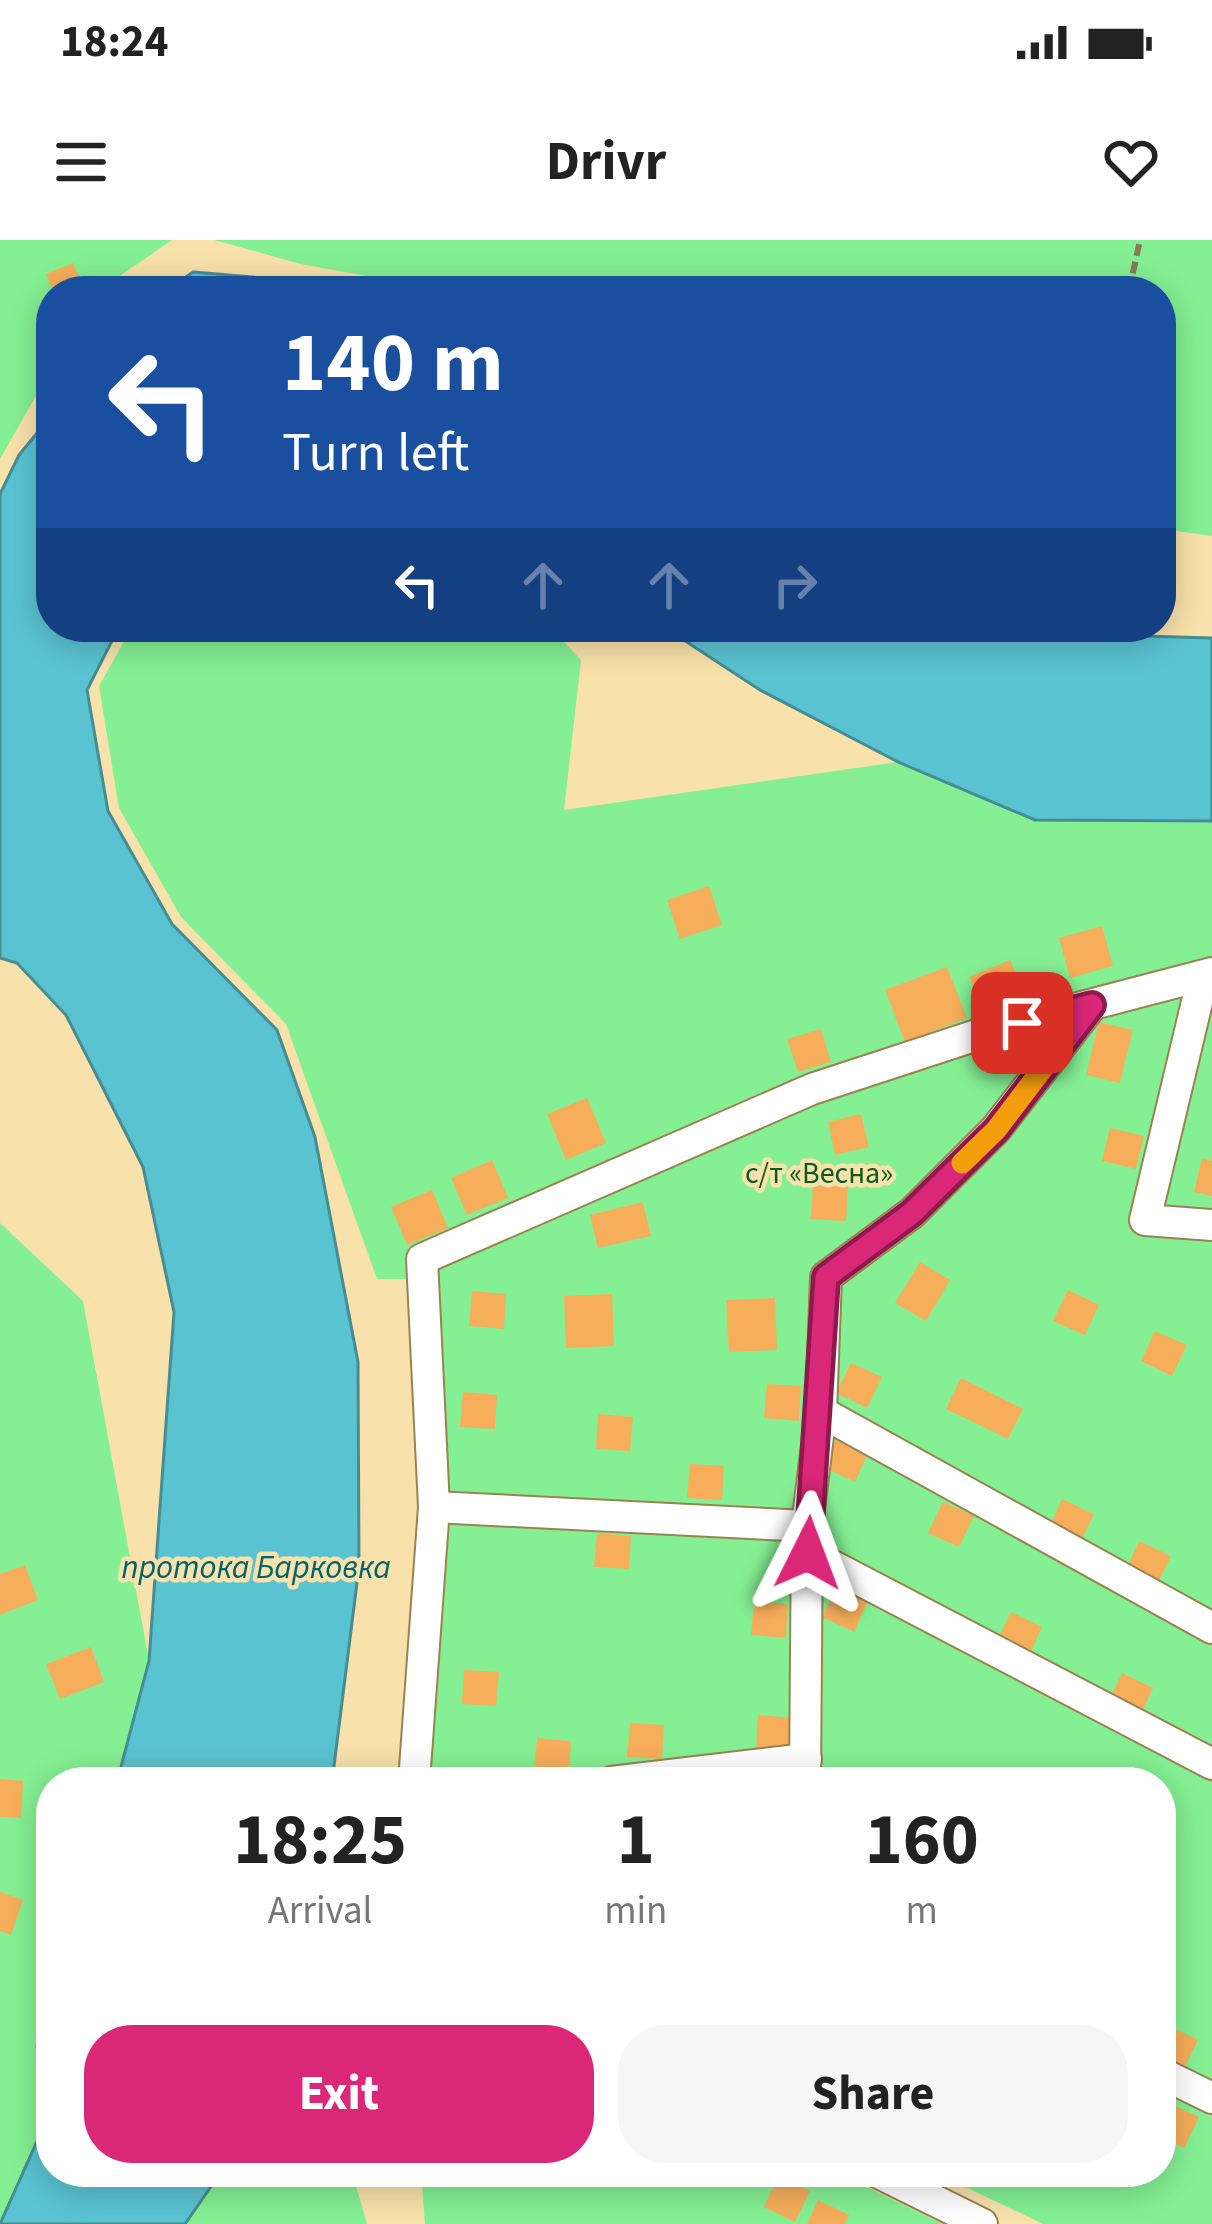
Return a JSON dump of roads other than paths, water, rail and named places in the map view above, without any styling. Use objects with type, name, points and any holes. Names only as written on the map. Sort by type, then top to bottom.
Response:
[{"type":"street","points":[[414,1767],[434,1507],[422,1259],[812,1089],[986,1032],[1208,975],[1145,1220],[1212,1225]]},
{"type":"street","points":[[806,1767],[807,1540],[821,1412],[826,1277],[912,1213],[996,1130],[1092,1005]]},
{"type":"street","points":[[821,1412],[1212,1628]]},
{"type":"street","points":[[434,1507],[807,1540],[1212,1764]]},
{"type":"street","points":[[1176,2080],[1212,2098]]},
{"type":"street","points":[[907,2187],[982,2224]]},
{"type":"water","points":[[193,272],[240,276],[187,276]]},
{"type":"water","name":"протока Барковка","points":[[36,434],[36,642],[111,642],[87,690],[108,811],[172,924],[277,1030],[315,1137],[358,1362],[359,1567],[334,1767],[121,1767],[149,1661],[174,1312],[143,1167],[66,1015],[17,963],[0,958],[0,494],[19,455]]},
{"type":"water","points":[[1176,637],[1212,638],[1212,821],[1035,820],[898,762],[760,690],[687,642],[1176,642]]},
{"type":"water","points":[[36,2143],[36,2187],[211,2187],[185,2224],[0,2224]]},
{"type":"park label","name":"с/т «Весна»","points":[[819,1173]]}]
